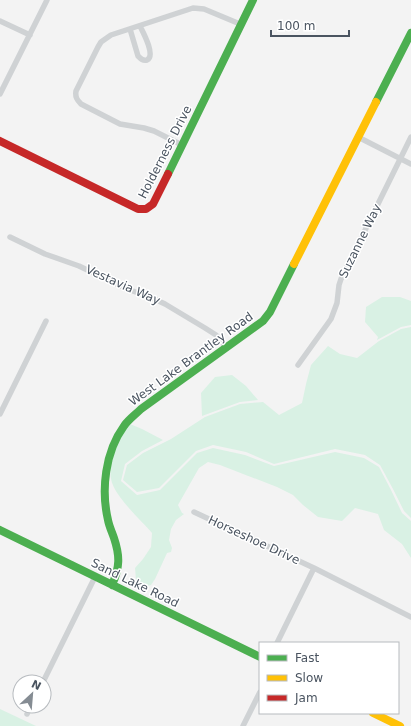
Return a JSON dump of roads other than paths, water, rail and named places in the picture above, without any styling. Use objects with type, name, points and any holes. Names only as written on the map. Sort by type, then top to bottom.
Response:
[{"type":"street","points":[[0,94],[47,0]]},
{"type":"street","name":"Holderness Drive","points":[[0,141],[138,209],[149,209],[153,204],[253,0]]},
{"type":"street","points":[[182,145],[154,131],[120,124],[81,104],[76,99],[76,91],[101,42],[111,36],[183,10],[193,8],[204,9],[240,24]]},
{"type":"street","points":[[0,20],[30,35]]},
{"type":"street","points":[[130,29],[138,56],[145,60],[150,56],[150,51],[140,26]]},
{"type":"street","name":"West Lake Brantley Road","points":[[112,585],[118,570],[119,560],[108,516],[106,487],[107,465],[114,445],[124,426],[141,409],[263,321],[270,312],[411,33]]},
{"type":"street","points":[[358,137],[411,164]]},
{"type":"street","name":"Suzanne Way","points":[[298,365],[331,319],[337,303],[341,279],[411,137]]},
{"type":"street","name":"Vestavia Way","points":[[10,237],[45,254],[79,266],[127,289],[165,304],[213,334],[227,348]]},
{"type":"street","points":[[0,414],[46,321]]},
{"type":"street","name":"Horseshoe Drive","points":[[194,512],[314,568],[411,617]]},
{"type":"street","name":"Sand Lake Road","points":[[0,530],[259,657]]},
{"type":"street","name":"Horseshoe Drive","points":[[277,642],[314,568]]},
{"type":"street","points":[[47,674],[95,577]]},
{"type":"street","points":[[243,726],[259,694]]},
{"type":"street","points":[[375,714],[400,726]]}]
